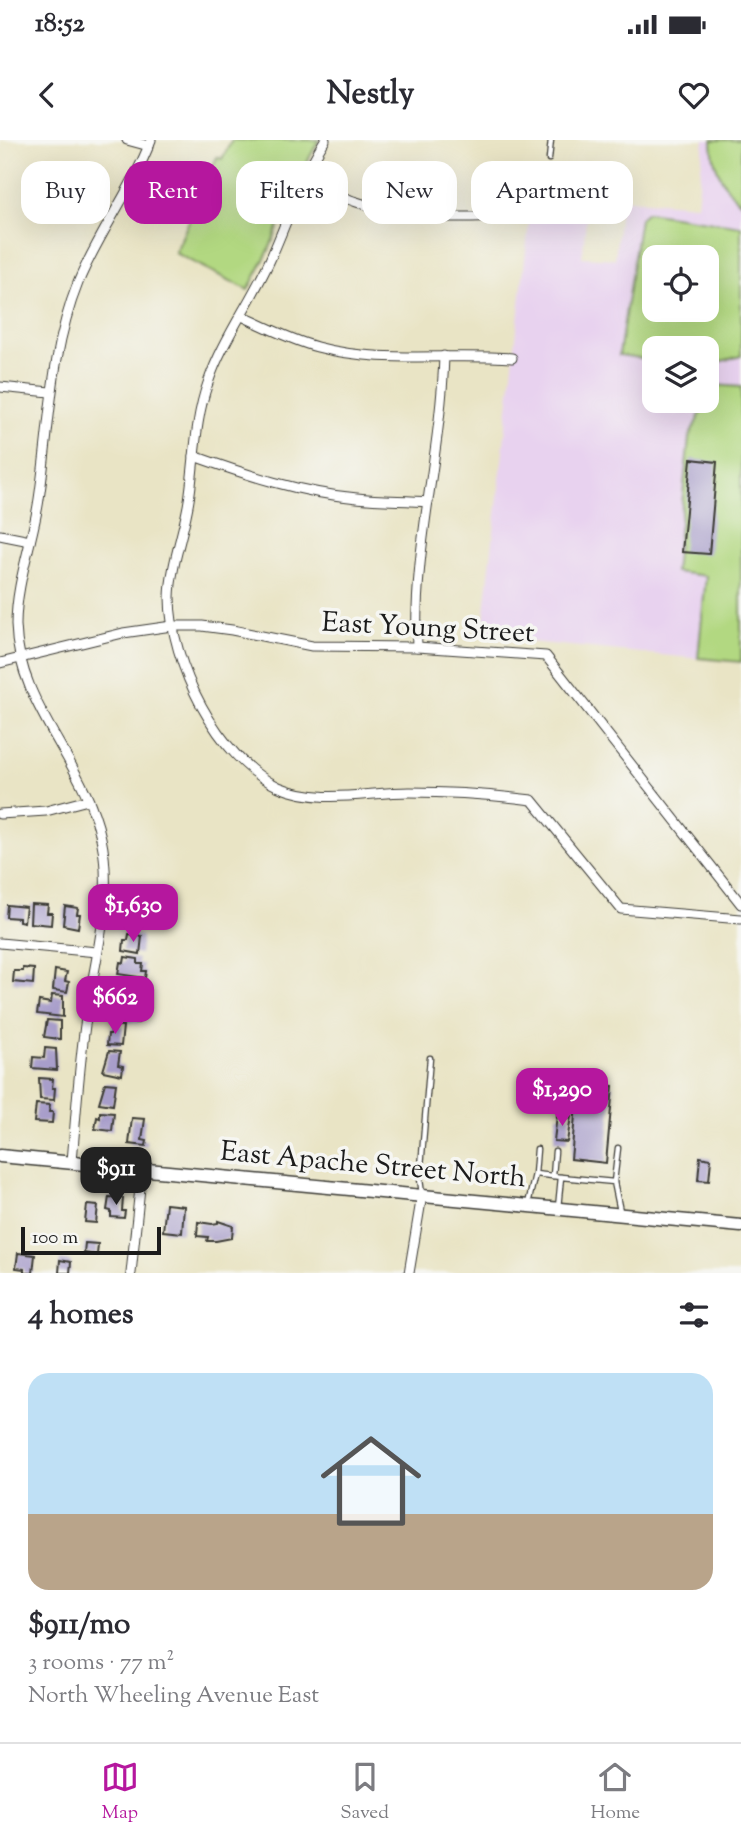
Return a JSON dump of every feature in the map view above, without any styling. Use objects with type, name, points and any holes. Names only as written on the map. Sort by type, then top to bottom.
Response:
[{"type":"main road","name":"East Apache Street North","points":[[0,1156],[741,1226]]},
{"type":"street","points":[[72,1162],[83,1040],[106,889],[105,863],[101,837],[88,800],[36,703],[20,658],[16,616],[20,584],[40,492],[50,392],[61,337],[79,280],[150,143],[127,140]]},
{"type":"street","points":[[313,161],[324,140]]},
{"type":"street","points":[[348,198],[400,213],[471,216]]},
{"type":"street","points":[[285,224],[266,269],[208,382],[197,428],[190,496],[170,595],[173,626],[181,657],[214,726],[243,762],[277,786],[295,793],[334,798],[410,792],[532,800],[621,909],[741,919]]},
{"type":"street","points":[[242,316],[291,338],[341,352],[371,356],[512,358]]},
{"type":"street","points":[[417,647],[417,588],[440,426],[444,356]]},
{"type":"street","points":[[0,387],[50,392]]},
{"type":"street","points":[[194,456],[312,491],[356,498],[428,502]]},
{"type":"street","points":[[0,535],[30,541]]},
{"type":"street","name":"East Young Street","points":[[0,663],[123,633],[173,626],[232,630],[312,646],[417,647],[546,656],[741,904]]},
{"type":"street","points":[[0,814],[47,811],[88,800]]},
{"type":"street","points":[[0,943],[97,952]]},
{"type":"street","points":[[131,1273],[142,1169]]},
{"type":"street","points":[[409,1273],[422,1195]]},
{"type":"lane","points":[[550,159],[551,140]]},
{"type":"lane","points":[[422,1195],[421,1171],[430,1058]]},
{"type":"lane","points":[[618,1147],[614,1182],[621,1215]]},
{"type":"lane","points":[[528,1206],[537,1149]]},
{"type":"lane","points":[[553,1176],[555,1151]]},
{"type":"lane","points":[[535,1174],[614,1182]]},
{"type":"lane","points":[[558,1209],[561,1177]]},
{"type":"shaded area","points":[[704,140],[741,140],[741,663],[482,637],[529,224],[586,224],[582,257],[615,259],[618,224],[633,224],[633,200],[697,205]]},
{"type":"green space","points":[[232,140],[319,140],[308,161],[236,161],[236,224],[280,224],[248,290],[175,253],[188,224],[222,224],[222,161],[215,161],[217,157],[222,159]]},
{"type":"green space","points":[[712,140],[741,140],[741,203],[728,190],[719,175]]},
{"type":"green space","points":[[647,212],[741,226],[741,356],[719,362],[719,336],[642,336],[642,358],[619,355],[640,218]]},
{"type":"green space","points":[[719,385],[741,387],[741,662],[698,658],[706,576],[675,572],[689,438],[700,413],[719,413]]},
{"type":"building","points":[[691,459],[717,462],[709,554],[682,552]]},
{"type":"building","points":[[31,904],[48,905],[47,913],[52,913],[51,925],[30,923]]},
{"type":"building","points":[[7,905],[26,907],[24,922],[19,921],[19,918],[6,917]]},
{"type":"building","points":[[65,906],[78,908],[78,928],[63,925]]},
{"type":"building","points":[[129,934],[142,936],[140,954],[123,951],[124,940],[128,940]]},
{"type":"building","points":[[125,957],[138,959],[138,964],[143,964],[145,978],[118,974],[120,962],[124,963]]},
{"type":"building","points":[[23,968],[34,969],[33,984],[13,982],[14,971],[23,971]]},
{"type":"building","points":[[55,970],[67,972],[67,992],[53,990]]},
{"type":"building","points":[[121,980],[134,982],[134,995],[131,994],[131,1000],[113,997],[115,986],[119,987]]},
{"type":"building","points":[[52,995],[63,996],[63,1017],[37,1014],[39,1001],[51,1003]]},
{"type":"building","points":[[116,1003],[141,1006],[138,1023],[110,1020],[111,1009],[115,1010]]},
{"type":"building","points":[[47,1020],[60,1021],[60,1039],[44,1037]]},
{"type":"building","points":[[112,1025],[123,1026],[121,1046],[107,1045]]},
{"type":"building","points":[[45,1048],[56,1049],[57,1070],[32,1068],[33,1057],[44,1058]]},
{"type":"building","points":[[109,1051],[120,1052],[118,1065],[123,1066],[122,1075],[103,1071]]},
{"type":"building","points":[[39,1078],[53,1079],[54,1100],[40,1099]]},
{"type":"building","points":[[105,1083],[116,1084],[113,1105],[99,1103]]},
{"type":"building","points":[[578,1083],[613,1086],[606,1163],[571,1159]]},
{"type":"building","points":[[36,1104],[50,1105],[49,1112],[53,1112],[52,1123],[34,1122]]},
{"type":"building","points":[[100,1112],[114,1113],[112,1131],[95,1129]]},
{"type":"building","points":[[557,1115],[571,1116],[567,1142],[554,1141]]},
{"type":"building","points":[[132,1118],[145,1119],[142,1140],[147,1141],[146,1146],[129,1144]]},
{"type":"building","points":[[700,1157],[711,1159],[709,1181],[698,1180]]},
{"type":"building","points":[[109,1197],[123,1198],[124,1218],[111,1217],[111,1211],[107,1210]]},
{"type":"building","points":[[166,1204],[184,1206],[182,1233],[163,1231]]},
{"type":"building","points":[[87,1205],[98,1206],[96,1223],[85,1222]]},
{"type":"building","points":[[218,1221],[233,1226],[232,1238],[207,1241],[208,1237],[197,1236],[198,1222],[212,1224]]},
{"type":"building","points":[[85,1243],[98,1244],[97,1255],[84,1253]]},
{"type":"building","points":[[18,1253],[35,1255],[33,1273],[24,1273],[24,1269],[16,1268]]},
{"type":"building","points":[[60,1260],[71,1262],[70,1273],[59,1273]]}]
